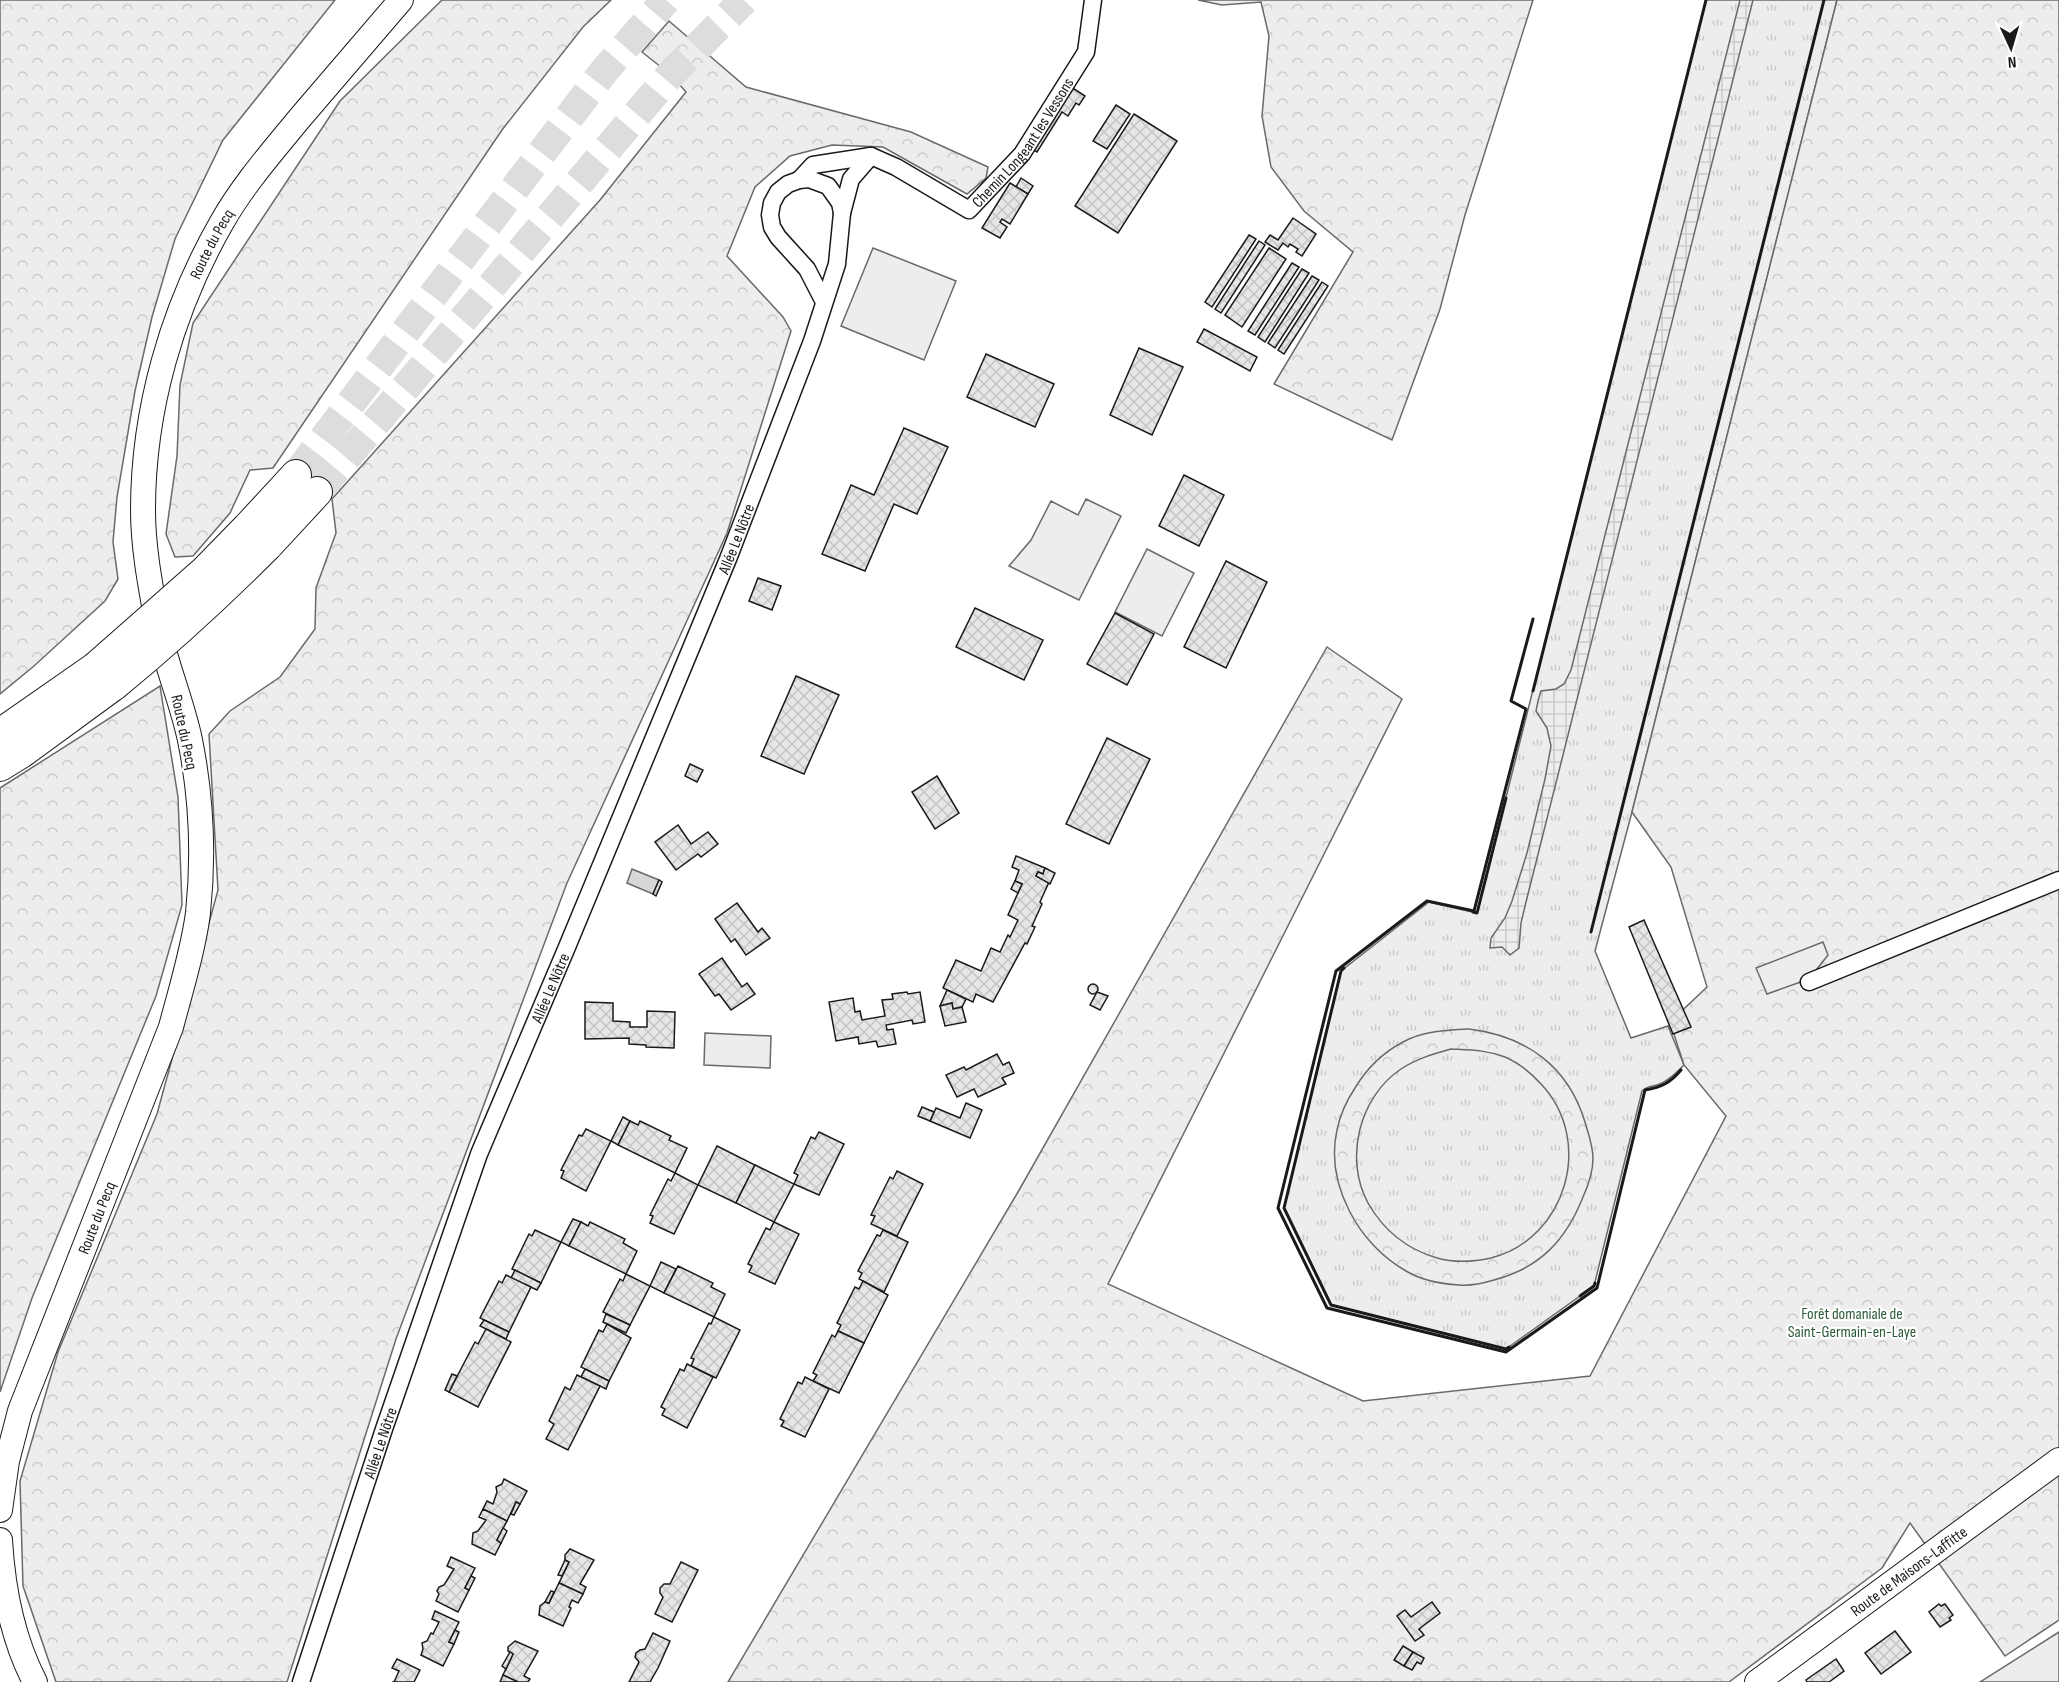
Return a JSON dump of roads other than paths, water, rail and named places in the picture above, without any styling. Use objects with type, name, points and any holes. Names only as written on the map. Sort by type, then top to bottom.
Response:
[{"type":"highway","points":[[0,766],[114,685],[165,644],[212,601],[257,537],[306,483]]},
{"type":"highway","points":[[0,734],[96,667],[205,571],[257,537]]},
{"type":"main road","name":"Route du Pecq","points":[[0,1510],[7,1461],[20,1411],[171,1027],[187,969],[198,913],[199,798],[190,740],[159,632],[148,571],[143,513],[145,459],[155,395],[171,336],[195,276],[222,221],[261,165],[401,0]]},
{"type":"main road","name":"Route de Maisons-Laffitte","points":[[1757,1682],[2059,1460]]},
{"type":"main road","points":[[0,1540],[10,1615],[26,1665],[35,1682]]},
{"type":"street","name":"Chemin Longeant les Vessons","points":[[871,156],[896,167],[969,210],[1022,154],[1086,52],[1093,0]]},
{"type":"street","points":[[799,180],[813,165],[871,156]]},
{"type":"street","points":[[842,213],[851,179],[871,156]]},
{"type":"street","points":[[824,302],[807,269],[772,227],[770,215],[772,203],[778,192],[788,184],[809,179],[828,186],[840,203],[842,213]]},
{"type":"street","name":"Allée Le Nôtre","points":[[301,1682],[384,1429],[479,1154],[728,559],[812,341],[837,264],[842,213]]},
{"type":"street","points":[[1809,982],[2059,880]]},
{"type":"tunnel","points":[[296,475],[605,70],[666,0]]},
{"type":"tunnel","points":[[317,492],[671,74],[744,0]]},
{"type":"park label","name":"Forêt domaniale de Saint-Germain-en-Laye","points":[[1852,1322]]}]
